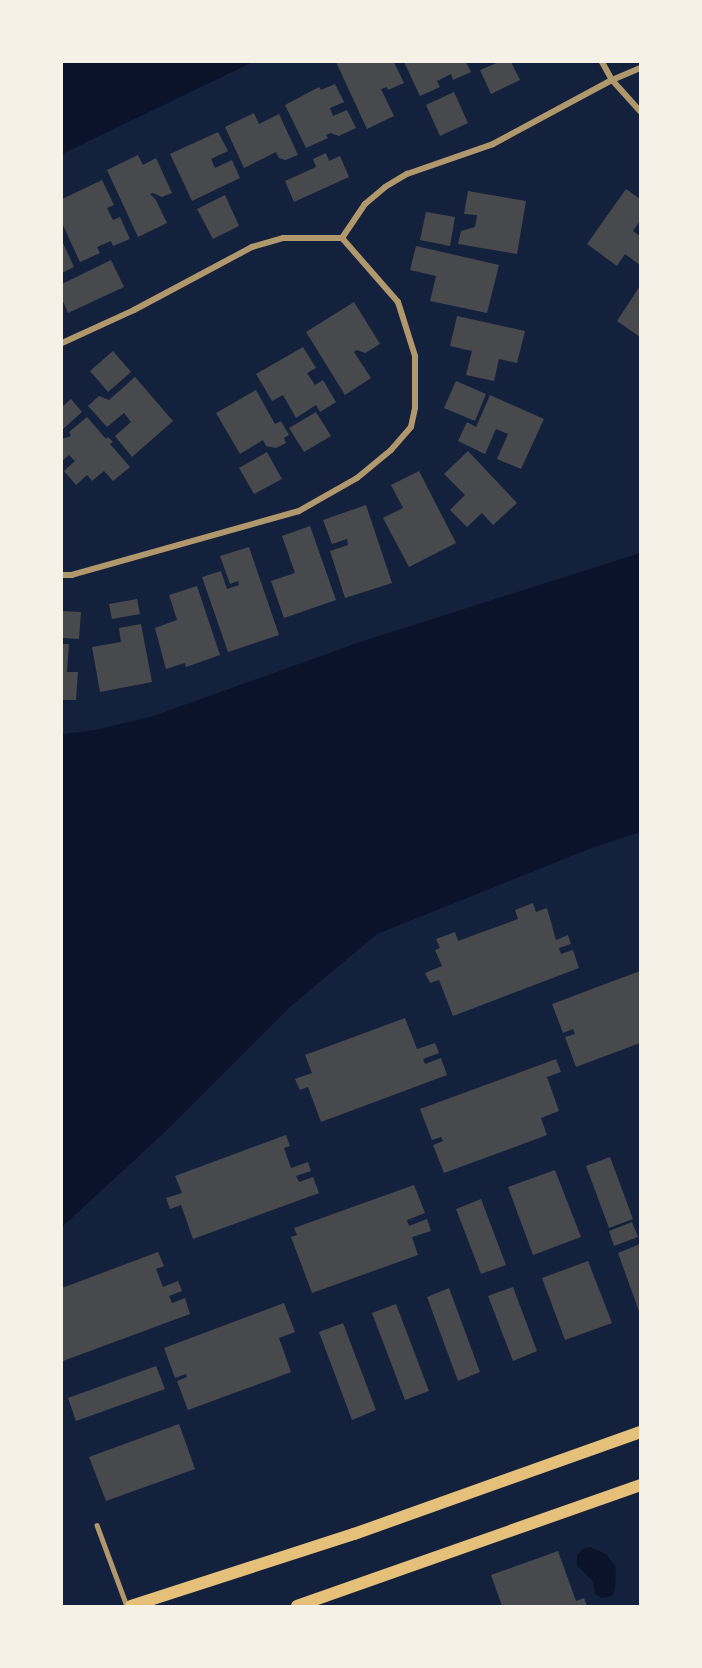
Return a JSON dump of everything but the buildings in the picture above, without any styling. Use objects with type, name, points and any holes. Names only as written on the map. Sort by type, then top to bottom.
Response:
[{"type":"main road","points":[[129,1606],[354,1534],[640,1432]]},
{"type":"main road","points":[[297,1606],[640,1485]]},
{"type":"street","points":[[602,62],[612,80],[640,111]]},
{"type":"street","points":[[342,238],[365,204],[385,187],[407,174],[494,144],[612,80],[640,68]]},
{"type":"street","points":[[62,343],[134,310],[252,247],[283,238],[342,238],[398,302],[409,330],[415,356],[415,408],[411,427],[391,450],[357,478],[300,511],[84,572],[62,575]]},
{"type":"lane","points":[[97,1525],[129,1606]]},
{"type":"water","points":[[62,62],[253,62],[62,154]]},
{"type":"water","points":[[640,553],[640,832],[589,849],[377,934],[291,1006],[166,1131],[62,1227],[62,734],[95,730],[153,716],[360,642]]},
{"type":"water","points":[[590,1547],[606,1554],[616,1567],[615,1590],[612,1596],[602,1598],[595,1594],[593,1581],[577,1566],[577,1555],[583,1549]]}]
